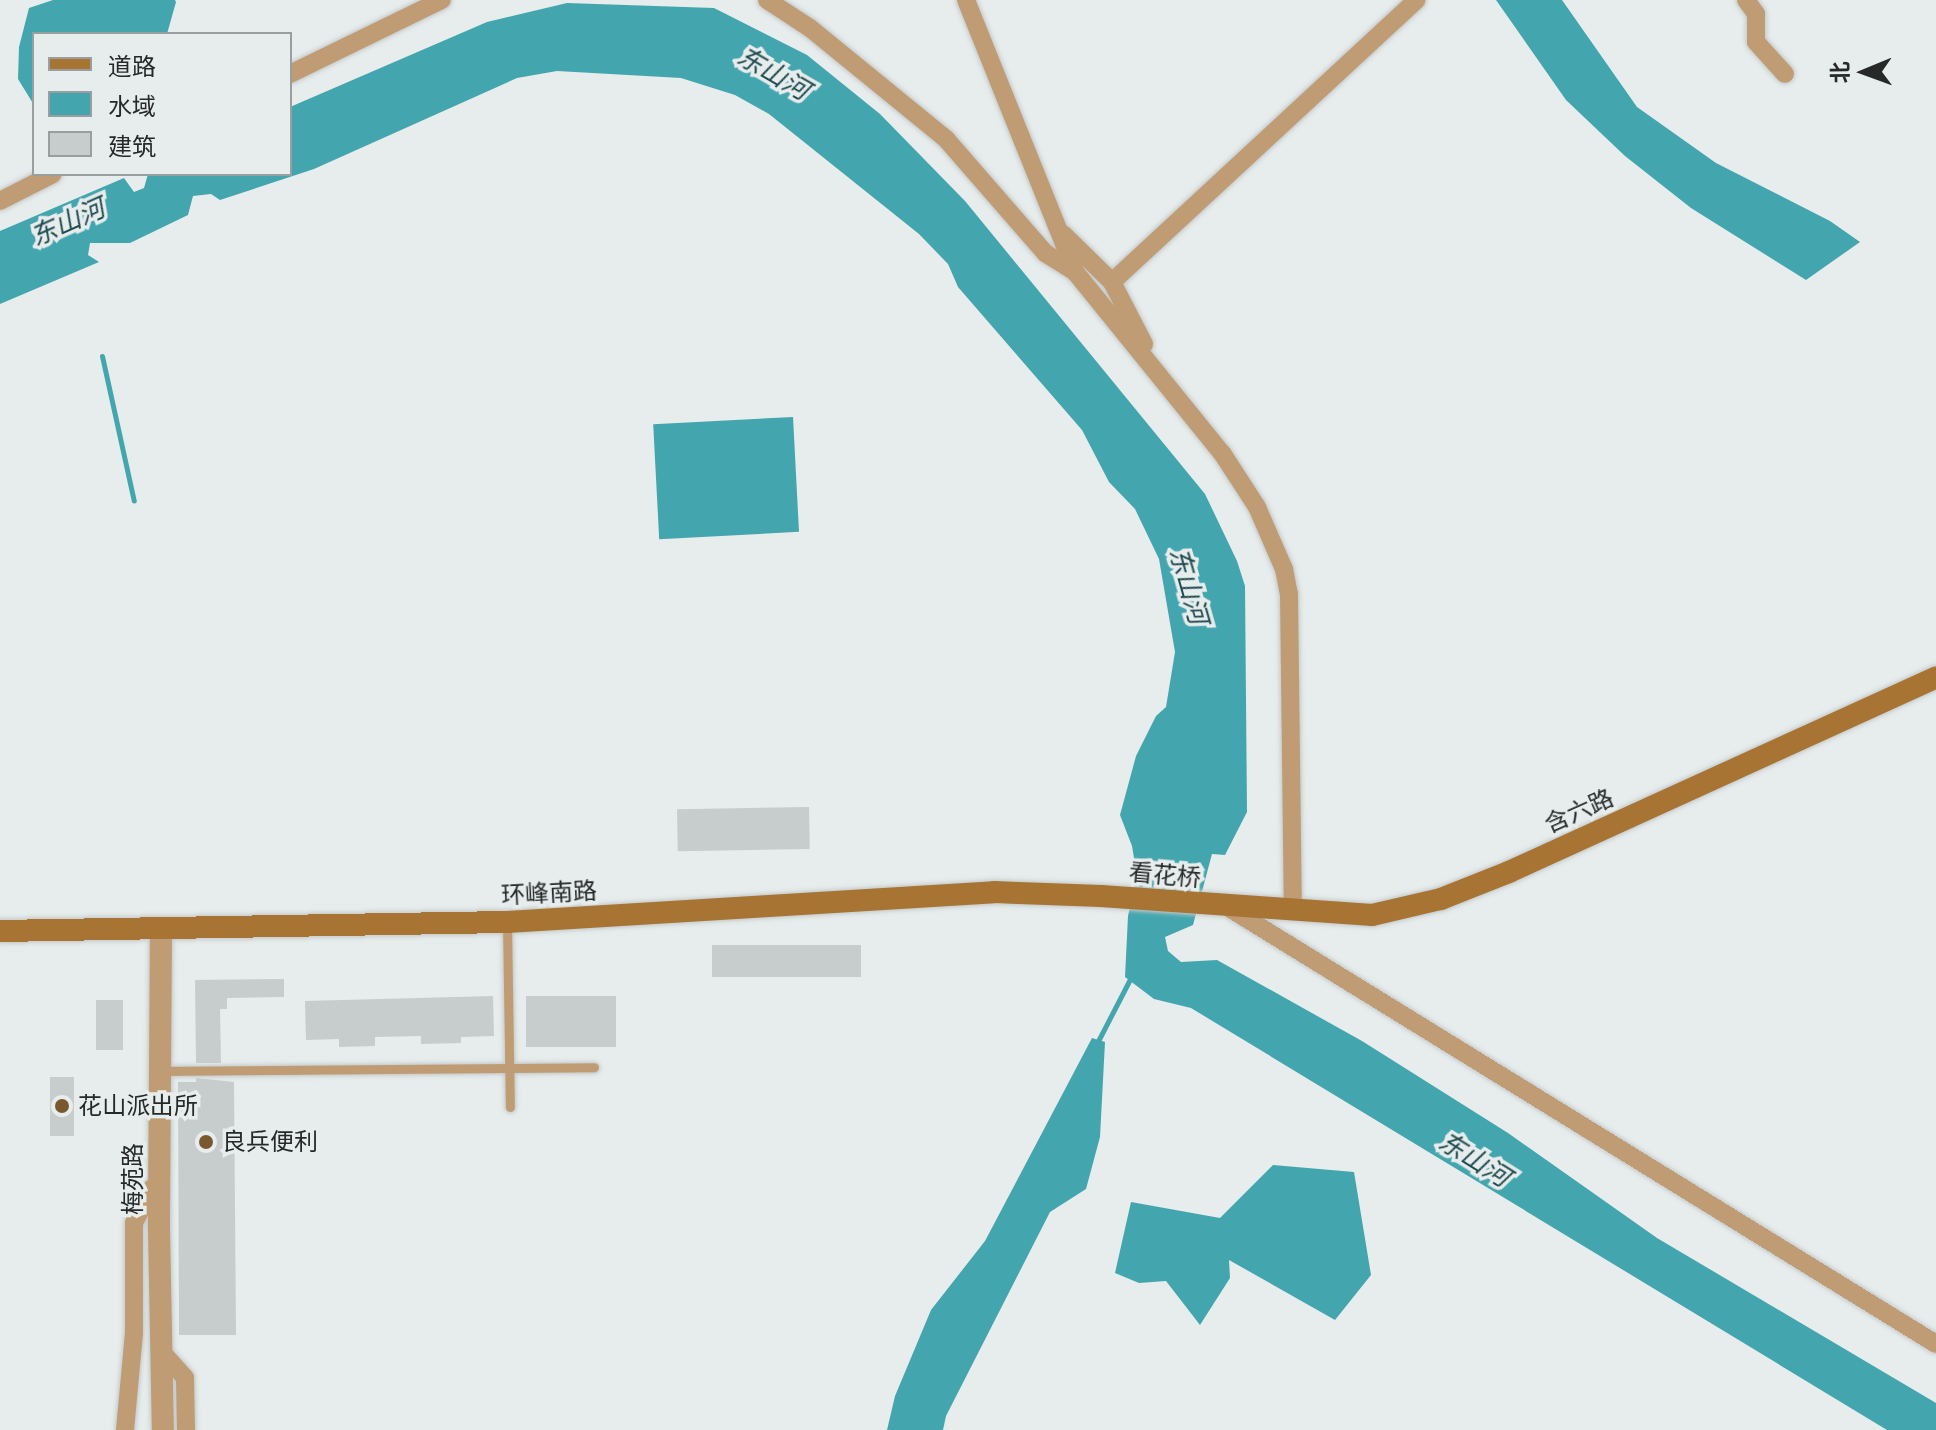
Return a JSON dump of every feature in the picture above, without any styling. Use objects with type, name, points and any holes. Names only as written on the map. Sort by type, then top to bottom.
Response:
[{"type":"main road","name":"含六路","points":[[1226,906],[1372,915],[1441,899],[1936,677]]},
{"type":"main road","name":"环峰南路","points":[[0,931],[507,922],[994,892],[1101,896]]},
{"type":"main road","name":"看花桥","points":[[1101,896],[1226,906]]},
{"type":"street","points":[[292,73],[442,0]]},
{"type":"street","points":[[767,0],[810,28],[946,139],[1045,253],[1076,273]]},
{"type":"street","points":[[966,0],[1053,223],[1076,273],[1240,478],[1274,542],[1284,569],[1289,594],[1293,910]]},
{"type":"street","points":[[1112,282],[1416,0]]},
{"type":"street","points":[[1746,0],[1756,14],[1756,42],[1785,74]]},
{"type":"street","points":[[0,201],[49,176]]},
{"type":"street","points":[[1053,223],[1112,282],[1162,378]]},
{"type":"street","points":[[1226,906],[1936,1344]]},
{"type":"street","name":"梅苑路","points":[[156,929],[163,1430]]},
{"type":"street","name":"梅苑路","points":[[150,1430],[156,929]]},
{"type":"street","points":[[125,1430],[134,1333],[134,1223],[152,1188]]},
{"type":"street","points":[[161,1351],[185,1378],[186,1430]]},
{"type":"lane","points":[[507,922],[510,1107]]},
{"type":"lane","points":[[160,1071],[594,1067]]},
{"type":"water","points":[[53,0],[176,2],[168,32],[32,32],[32,102],[18,79],[19,47],[29,8]]},
{"type":"water","points":[[1496,0],[1562,0],[1637,107],[1716,163],[1830,221],[1860,242],[1806,280],[1691,208],[1625,156],[1566,100]]},
{"type":"water","name":"东山河","points":[[567,3],[714,8],[807,55],[880,114],[965,201],[1205,494],[1237,561],[1245,586],[1247,812],[1225,855],[1212,854],[1193,925],[1165,937],[1168,951],[1181,962],[1217,960],[1362,1041],[1508,1133],[1657,1238],[1936,1403],[1936,1430],[1887,1430],[1191,1008],[1154,999],[1125,977],[1128,916],[1137,876],[1132,846],[1120,815],[1136,756],[1156,716],[1166,707],[1175,652],[1159,559],[1135,509],[1109,482],[1082,430],[958,287],[948,264],[919,234],[769,114],[735,95],[681,78],[557,71],[517,78],[314,169],[220,200],[211,194],[193,196],[188,215],[130,243],[90,243],[88,255],[99,262],[0,304],[0,231],[124,178],[134,192],[144,188],[147,176],[292,176],[292,106],[487,22]]},
{"type":"water","points":[[793,417],[799,532],[659,539],[653,424]]},
{"type":"water","points":[[1092,1038],[1105,1042],[1100,1137],[1086,1189],[1050,1212],[946,1416],[943,1430],[887,1430],[895,1396],[931,1310],[985,1241]]},
{"type":"water","points":[[1273,1165],[1354,1172],[1371,1275],[1335,1320],[1229,1260],[1230,1278],[1200,1325],[1166,1281],[1139,1283],[1115,1273],[1131,1202],[1220,1218]]},
{"type":"building","points":[[809,807],[810,849],[678,851],[677,809]]},
{"type":"building","points":[[712,945],[861,945],[861,977],[712,977]]},
{"type":"building","points":[[284,979],[284,997],[227,998],[227,1009],[220,1009],[221,1063],[196,1063],[195,980]]},
{"type":"building","points":[[493,996],[494,1036],[461,1037],[461,1043],[421,1044],[421,1036],[375,1037],[375,1046],[339,1047],[339,1039],[306,1040],[305,1001]]},
{"type":"building","points":[[526,996],[616,996],[616,1047],[526,1047]]},
{"type":"building","points":[[96,1000],[123,1000],[123,1050],[96,1050]]},
{"type":"building","name":"花山派出所","points":[[50,1077],[74,1077],[74,1136],[50,1136]]},
{"type":"building","points":[[196,1078],[234,1082],[236,1335],[179,1335],[178,1082],[196,1082]]},
{"type":"waterway","points":[[102,356],[134,501]]},
{"type":"waterway","points":[[1097,1043],[1131,977]]},
{"type":"place","name":"花山派出所","points":[[62,1106]]},
{"type":"place","name":"良兵便利","points":[[206,1142]]}]
